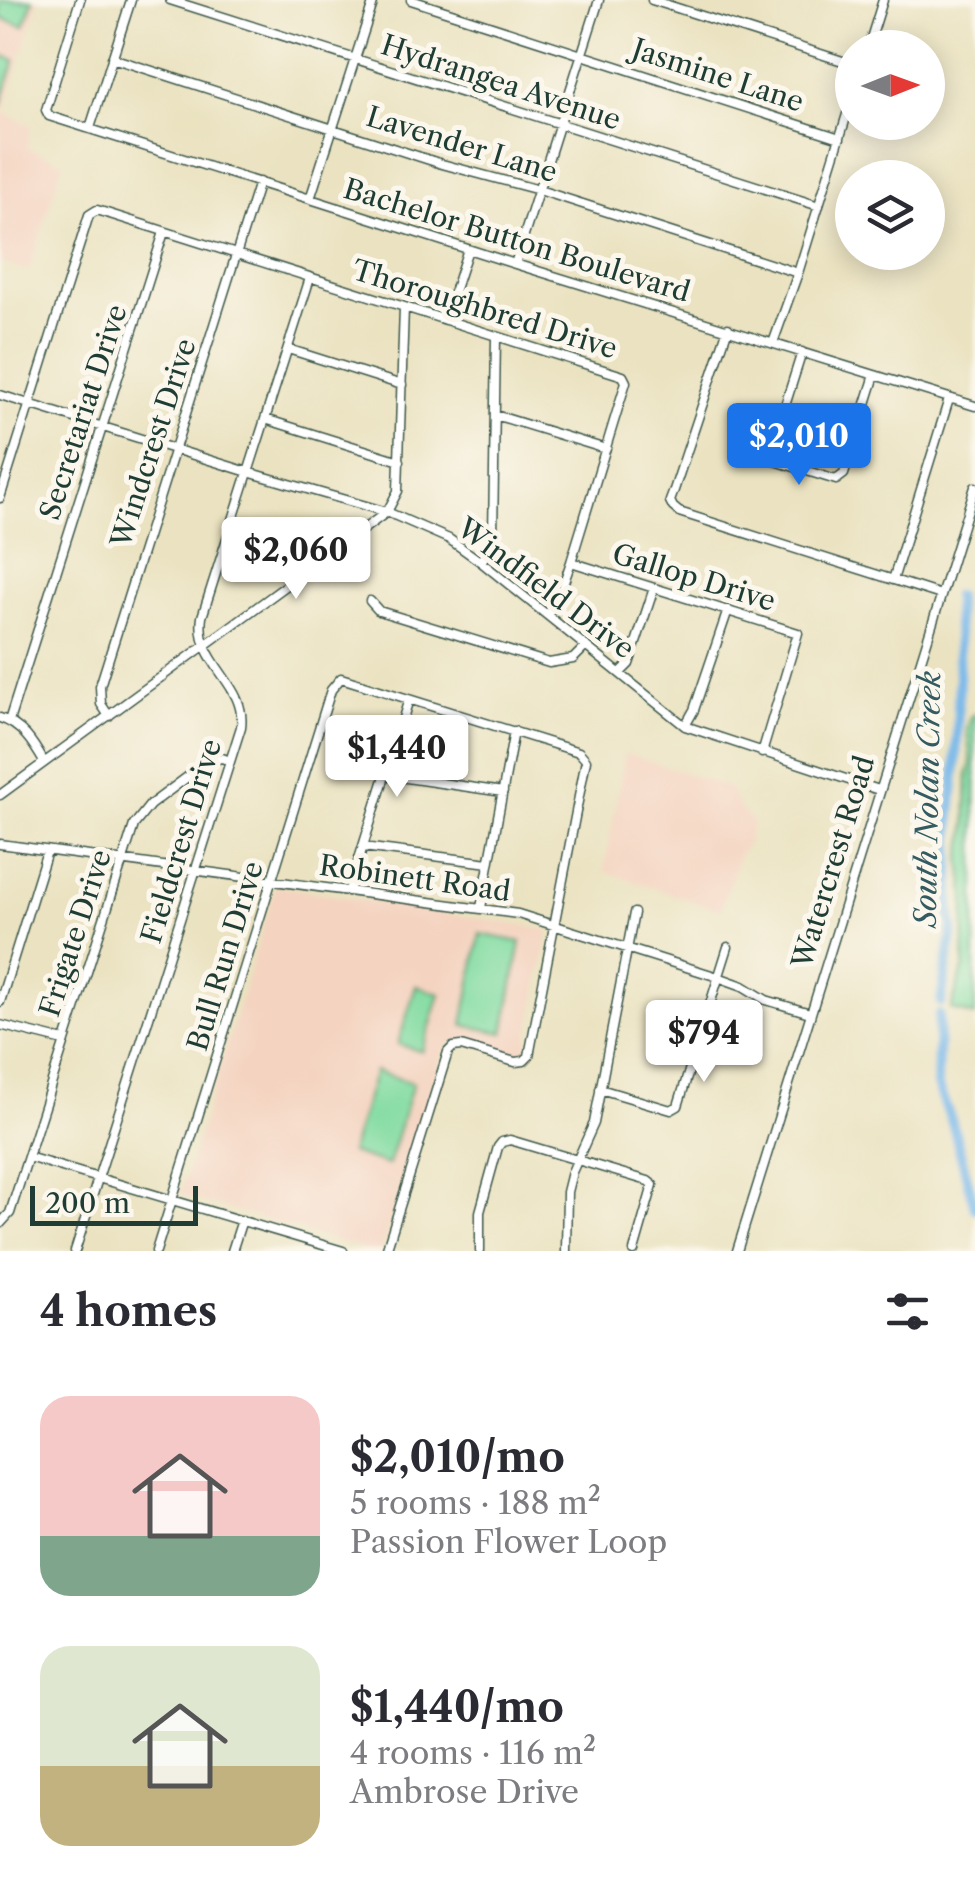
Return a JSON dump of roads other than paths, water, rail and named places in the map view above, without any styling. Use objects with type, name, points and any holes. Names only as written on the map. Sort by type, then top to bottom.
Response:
[{"type":"street","name":"Bachelor Button Boulevard","points":[[80,0],[47,114],[975,406]]},
{"type":"street","points":[[90,128],[131,0]]},
{"type":"street","name":"Hydrangea Avenue","points":[[170,0],[819,206]]},
{"type":"street","points":[[310,199],[374,0]]},
{"type":"street","name":"Jasmine Lane","points":[[411,0],[835,136]]},
{"type":"street","points":[[515,264],[599,0]]},
{"type":"street","points":[[652,0],[835,59]]},
{"type":"street","points":[[874,30],[883,0]]},
{"type":"street","name":"Lavender Lane","points":[[112,58],[798,273]]},
{"type":"street","points":[[773,342],[839,140]]},
{"type":"street","name":"Windcrest Drive","points":[[108,716],[101,704],[100,686],[259,182]]},
{"type":"street","name":"Thoroughbred Drive","points":[[29,404],[92,212],[96,210],[624,376],[626,382],[558,602],[546,615]]},
{"type":"street","name":"Secretariat Drive","points":[[4,719],[164,232]]},
{"type":"street","points":[[445,320],[468,249]]},
{"type":"street","points":[[203,646],[202,617],[310,278]]},
{"type":"street","points":[[0,795],[387,512],[398,491],[404,307]]},
{"type":"street","points":[[728,328],[670,502],[673,508],[940,595]]},
{"type":"street","points":[[481,562],[493,536],[496,336]]},
{"type":"street","points":[[288,349],[402,385]]},
{"type":"street","points":[[802,352],[770,453],[775,461],[836,480],[841,478],[875,375]]},
{"type":"street","name":"Windfield Drive","points":[[0,395],[387,512],[449,539],[685,726],[879,790]]},
{"type":"street","points":[[893,580],[949,399]]},
{"type":"street","points":[[0,498],[29,404]]},
{"type":"street","points":[[495,415],[606,449]]},
{"type":"street","points":[[264,419],[400,462]]},
{"type":"street","name":"Watercrest Road","points":[[737,1251],[975,487]]},
{"type":"street","name":"Gallop Drive","points":[[571,562],[798,633],[762,753]]},
{"type":"street","points":[[620,673],[630,664],[654,588]]},
{"type":"street","points":[[370,602],[380,611],[549,663],[573,659],[586,646]]},
{"type":"street","points":[[685,726],[728,610]]},
{"type":"street","name":"Fieldcrest Drive","points":[[75,1251],[241,727],[235,695],[203,646]]},
{"type":"street","name":"Bull Run Drive","points":[[156,1251],[332,690],[342,678],[409,699]]},
{"type":"street","points":[[349,891],[409,699],[579,752],[586,760],[530,1056],[515,1062],[461,1046],[448,1052],[386,1251]]},
{"type":"street","points":[[4,719],[30,740],[44,762]]},
{"type":"street","points":[[481,908],[514,732]]},
{"type":"street","name":"Frigate Drive","points":[[0,1224],[10,1213],[134,826],[150,805],[210,760],[230,761]]},
{"type":"street","points":[[386,775],[503,792]]},
{"type":"street","name":"Robinett Road","points":[[0,844],[518,914],[718,977],[766,1000],[810,1013]]},
{"type":"street","points":[[362,847],[489,864]]},
{"type":"street","points":[[0,1002],[47,851]]},
{"type":"street","points":[[566,1251],[568,1192],[594,1123],[634,914]]},
{"type":"street","points":[[600,1089],[670,1110],[678,1106],[728,946]]},
{"type":"street","points":[[0,1025],[64,1041]]},
{"type":"street","points":[[480,1251],[480,1212],[498,1147],[510,1140],[653,1185],[634,1251]]},
{"type":"street","points":[[28,1157],[242,1220],[312,1247],[342,1251]]},
{"type":"street","points":[[232,1251],[242,1220]]},
{"type":"waterway","name":"South Nolan Creek","points":[[941,1002],[953,928],[951,814],[959,678],[956,596]]},
{"type":"waterway","name":"South Nolan Creek","points":[[939,1015],[937,1085],[952,1122],[975,1208]]}]
